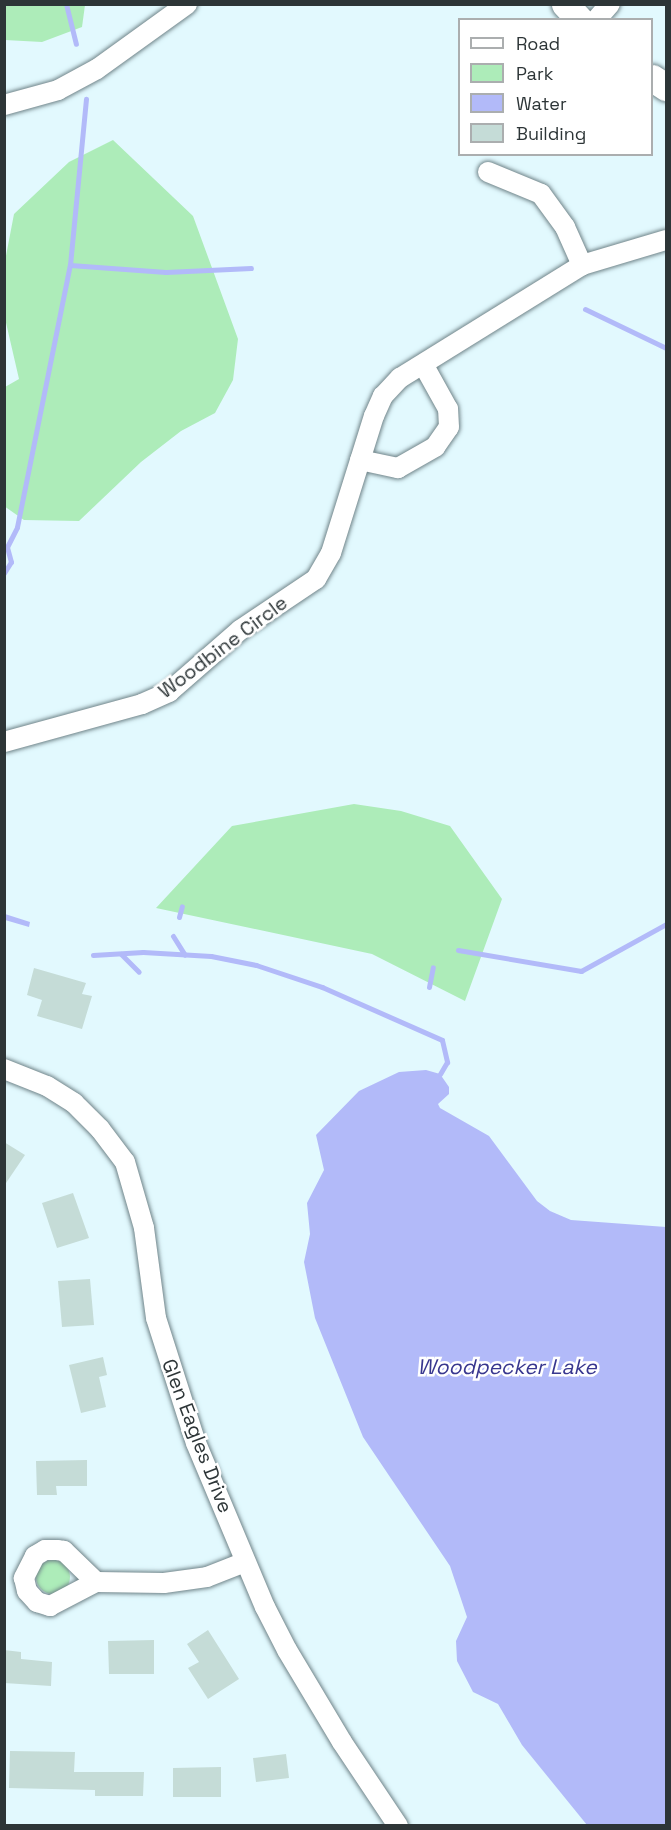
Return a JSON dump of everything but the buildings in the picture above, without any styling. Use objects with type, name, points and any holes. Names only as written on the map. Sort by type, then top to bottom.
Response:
[{"type":"main road","points":[[653,79],[666,87]]},
{"type":"street","points":[[4,105],[58,90],[96,69],[187,4]]},
{"type":"street","points":[[580,13],[610,4]]},
{"type":"street","points":[[488,172],[541,194],[565,227],[582,265]]},
{"type":"street","name":"Woodbine Circle","points":[[4,742],[142,704],[169,692],[240,630],[316,579],[331,553],[383,396],[400,378],[582,265],[666,240]]},
{"type":"street","points":[[360,460],[398,468],[419,459],[449,427],[448,409],[423,364]]},
{"type":"street","name":"Glen Eagles Drive","points":[[4,1069],[47,1086],[74,1103],[100,1129],[125,1162],[138,1196],[156,1318],[171,1375],[245,1562],[287,1650],[392,1824]]},
{"type":"street","points":[[96,1582],[164,1583],[207,1576],[245,1562]]},
{"type":"green space","points":[[4,5],[85,5],[82,27],[42,42],[5,40]]},
{"type":"green space","points":[[113,140],[193,216],[238,339],[233,380],[215,413],[181,431],[141,462],[79,521],[24,520],[4,506],[5,387],[19,379],[4,314],[5,261],[14,214],[69,162]]},
{"type":"green space","points":[[354,804],[401,811],[450,826],[502,899],[465,1001],[372,954],[156,908],[232,826]]},
{"type":"green space","points":[[53,1560],[65,1565],[70,1577],[65,1589],[53,1594],[41,1589],[36,1577],[41,1565]]},
{"type":"water","points":[[5,914],[30,922],[29,927],[5,920]]},
{"type":"water","name":"Woodpecker Lake","points":[[426,1070],[440,1074],[449,1087],[449,1094],[438,1104],[440,1108],[489,1136],[537,1201],[550,1211],[571,1220],[666,1227],[666,1825],[587,1825],[522,1745],[498,1704],[473,1692],[457,1661],[456,1641],[467,1617],[450,1566],[363,1437],[315,1318],[304,1262],[310,1234],[307,1203],[324,1170],[316,1135],[359,1091],[399,1072]]},
{"type":"waterway","points":[[66,4],[76,44]]},
{"type":"waterway","points":[[4,573],[11,562],[7,547],[17,527],[70,265],[86,99]]},
{"type":"waterway","points":[[70,265],[166,272],[251,268]]},
{"type":"waterway","points":[[585,309],[666,348]]},
{"type":"waterway","points":[[179,917],[182,906]]},
{"type":"waterway","points":[[458,950],[581,971],[666,924]]},
{"type":"waterway","points":[[173,936],[185,955]]},
{"type":"waterway","points":[[93,955],[143,952],[211,956],[256,965],[322,987],[442,1040],[447,1062],[440,1074]]},
{"type":"waterway","points":[[121,954],[139,972]]},
{"type":"waterway","points":[[429,987],[433,967]]}]
